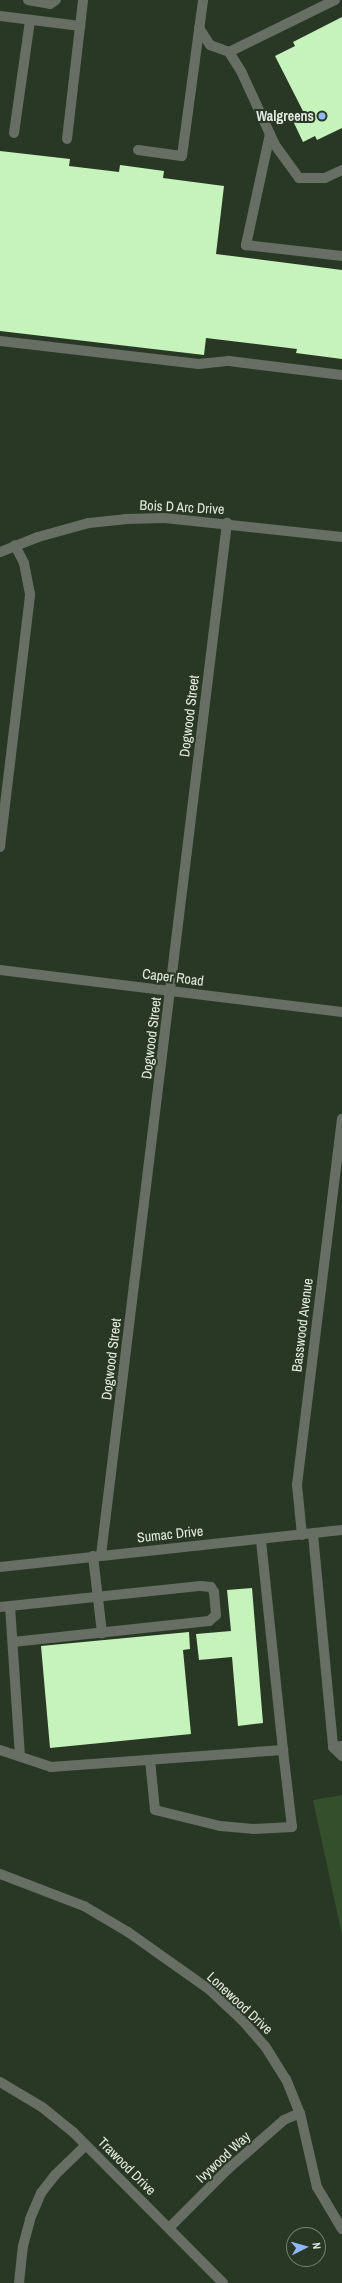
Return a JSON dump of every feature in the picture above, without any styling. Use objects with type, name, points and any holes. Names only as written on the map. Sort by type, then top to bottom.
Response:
[{"type":"street","points":[[28,0],[50,4],[56,0]]},
{"type":"street","points":[[67,138],[83,0]]},
{"type":"street","points":[[138,150],[182,156],[198,28],[203,0]]},
{"type":"street","points":[[229,52],[335,0]]},
{"type":"street","points":[[0,16],[80,26]]},
{"type":"street","points":[[14,133],[30,20]]},
{"type":"street","points":[[198,28],[210,45],[229,52],[241,71],[270,134],[299,178],[325,178],[342,170]]},
{"type":"street","points":[[270,134],[246,245],[342,256]]},
{"type":"street","points":[[0,341],[199,364],[229,361],[342,375]]},
{"type":"street","name":"Bois D Arc Drive","points":[[0,552],[16,545],[89,523],[125,519],[165,518],[227,523],[342,537]]},
{"type":"street","name":"Dogwood Street","points":[[102,1633],[97,1598],[97,1556],[171,991],[227,523]]},
{"type":"street","points":[[0,847],[30,594],[24,563],[16,545]]},
{"type":"street","name":"Caper Road","points":[[0,970],[342,1012]]},
{"type":"street","name":"Basswood Avenue","points":[[302,1535],[297,1485],[342,1119]]},
{"type":"street","name":"Sumac Drive","points":[[0,1567],[342,1530]]},
{"type":"street","points":[[313,1534],[338,1746],[342,1756]]},
{"type":"street","points":[[150,1760],[156,1810],[220,1826],[253,1829],[292,1827],[262,1539]]},
{"type":"street","points":[[12,1642],[209,1621],[216,1615],[217,1608],[211,1587],[5,1607],[12,1642],[20,1756]]},
{"type":"street","points":[[0,1750],[51,1767],[283,1750]]},
{"type":"street","name":"Lonewood Drive","points":[[0,1874],[84,1906],[128,1932],[210,1990],[265,2046],[286,2079],[300,2113],[317,2187],[342,2229]]},
{"type":"street","name":"Trawood Drive","points":[[0,2082],[42,2107],[86,2145],[223,2283]]},
{"type":"street","name":"Ivywood Way","points":[[169,2228],[228,2169],[284,2120],[300,2113]]},
{"type":"street","points":[[19,2283],[23,2246],[30,2219],[41,2193],[55,2175],[86,2145]]},
{"type":"green space","points":[[342,1795],[342,1935],[313,1800]]},
{"type":"building","name":"Walgreens","points":[[342,17],[342,128],[317,140],[315,136],[303,142],[294,123],[306,117],[275,56],[295,46],[293,42]]},
{"type":"building","points":[[0,151],[70,159],[69,166],[119,172],[120,165],[164,171],[163,178],[224,186],[216,254],[342,270],[342,359],[296,353],[297,349],[206,338],[204,355],[0,331]]},
{"type":"building","points":[[252,1588],[263,1723],[238,1726],[232,1657],[199,1660],[196,1634],[231,1631],[227,1590]]},
{"type":"building","points":[[189,1632],[190,1649],[183,1650],[191,1734],[50,1748],[41,1646]]},
{"type":"place","name":"Walgreens","points":[[322,116]]}]
